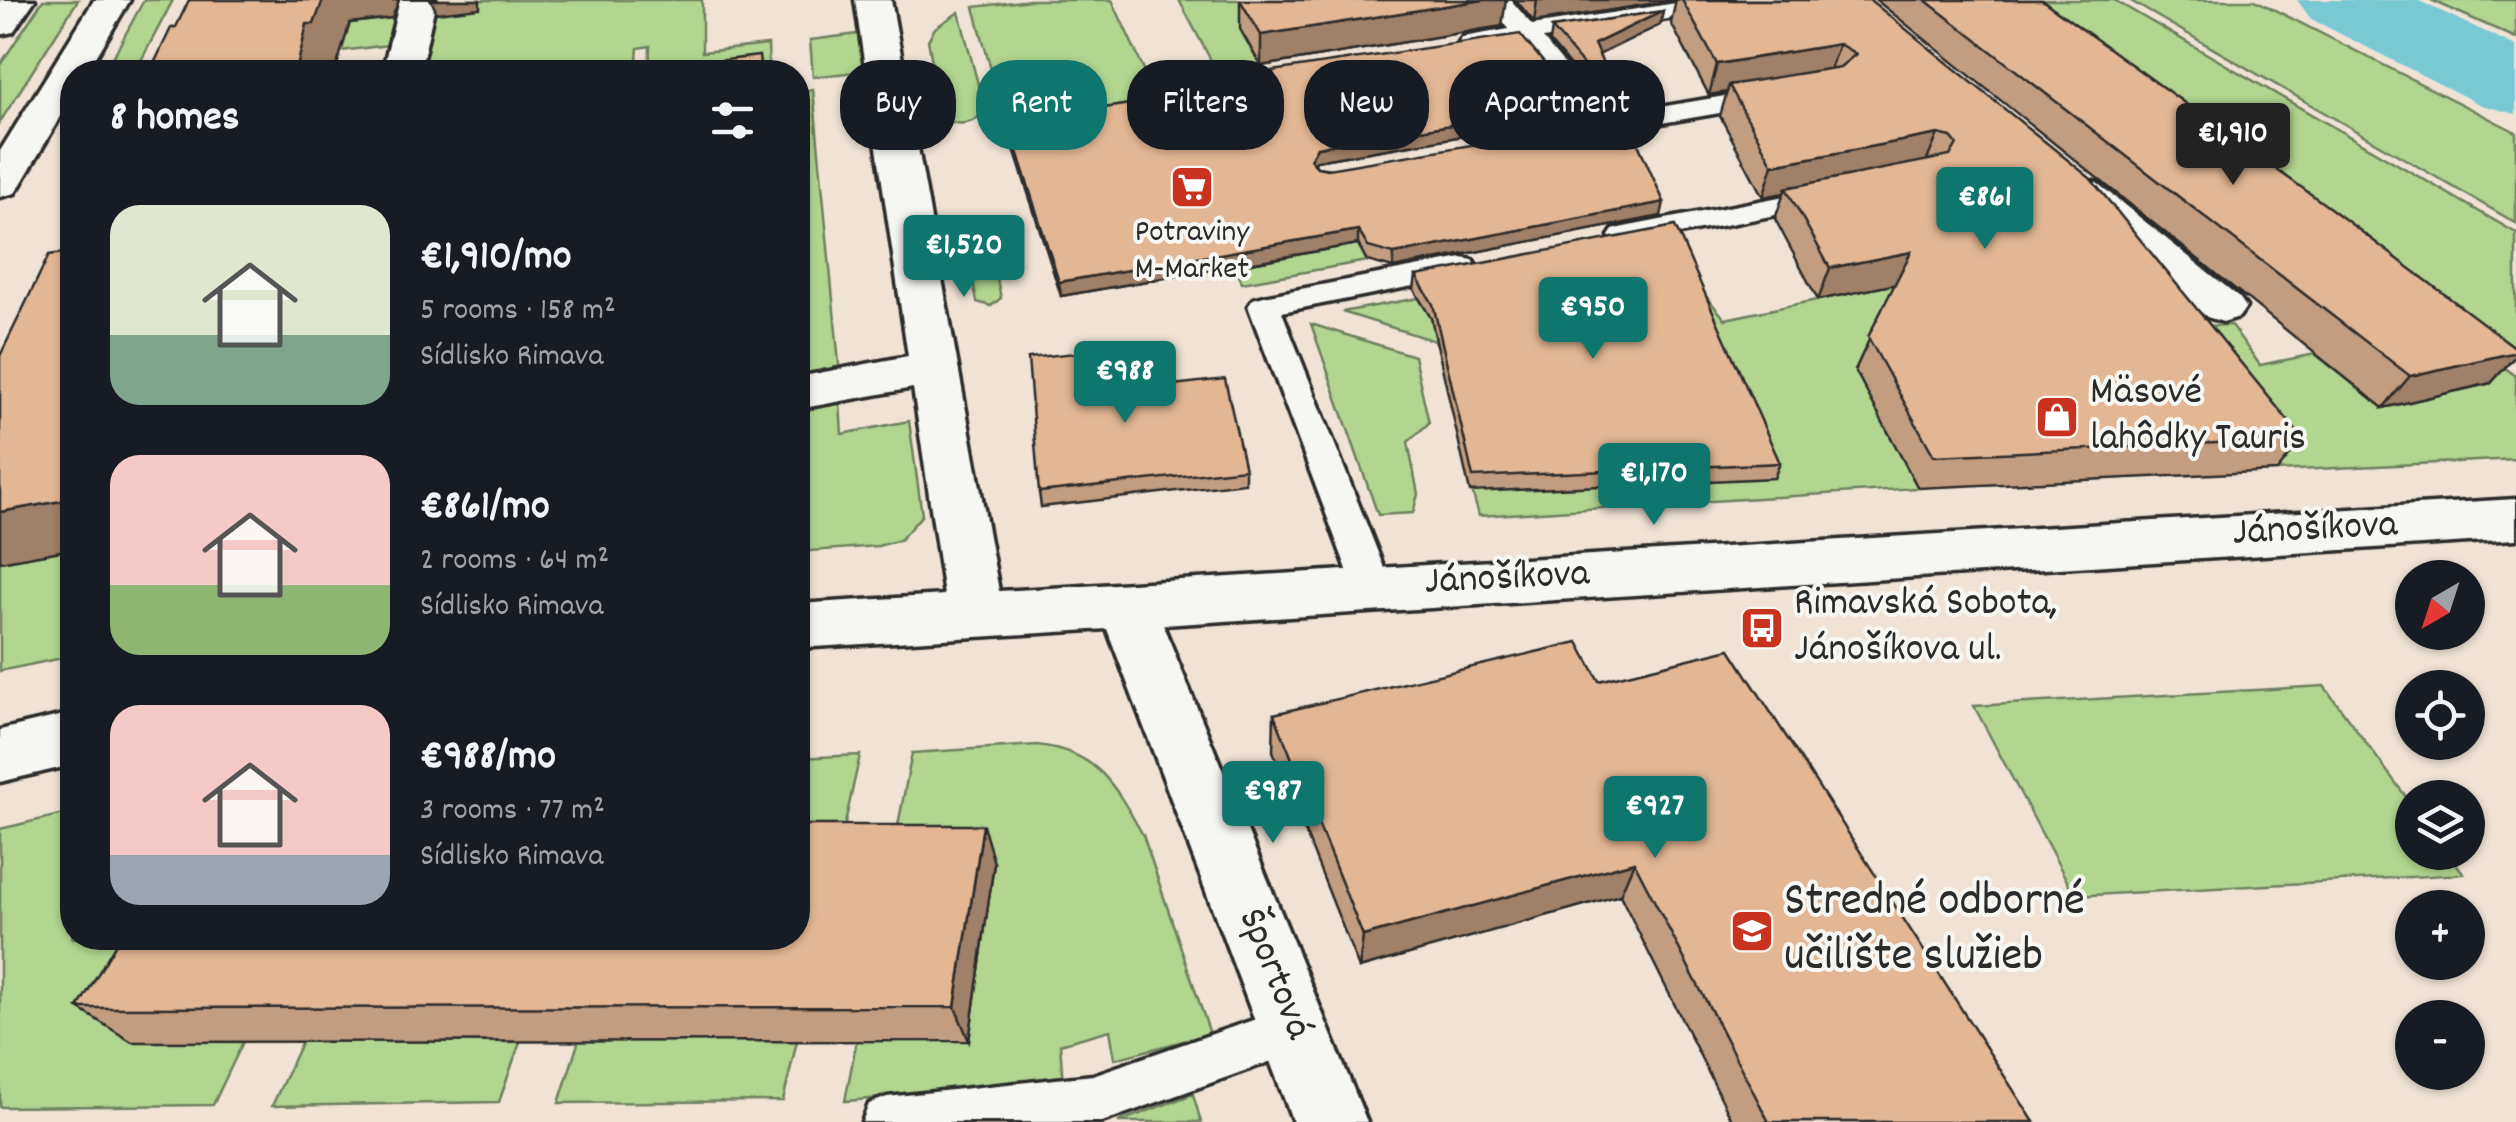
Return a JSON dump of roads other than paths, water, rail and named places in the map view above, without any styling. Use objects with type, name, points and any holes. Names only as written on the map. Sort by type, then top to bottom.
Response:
[{"type":"street","points":[[0,24],[17,0]]},
{"type":"street","points":[[75,60],[112,0]]},
{"type":"street","points":[[404,60],[418,0]]},
{"type":"street","points":[[872,0],[976,614]]},
{"type":"street","points":[[0,184],[60,85]]},
{"type":"street","points":[[2058,172],[2223,307]]},
{"type":"street","points":[[810,392],[937,367]]},
{"type":"street","name":"Jánošíkova","points":[[810,625],[2516,518]]},
{"type":"street","name":"Športová","points":[[1127,606],[1330,1122]]},
{"type":"street","points":[[0,756],[60,742]]},
{"type":"lane","points":[[1498,0],[1547,60]]},
{"type":"lane","points":[[1452,45],[1737,2]]},
{"type":"lane","points":[[1665,114],[1791,92]]},
{"type":"lane","points":[[1595,242],[1868,189]]},
{"type":"lane","points":[[1373,588],[1264,306],[1498,260]]},
{"type":"lane","points":[[887,1122],[1093,1100],[1294,1030]]},
{"type":"waterway","points":[[2343,0],[2516,84]]},
{"type":"place","name":"Potraviny M-Market","points":[[1192,187]]},
{"type":"place","name":"Mäsové lahôdky Tauris","points":[[2057,417]]},
{"type":"place","name":"Rimavská Sobota, Jánošíkova ul.","points":[[1762,628]]},
{"type":"place","name":"Stredné odborné učilište služieb","points":[[1752,931]]}]
